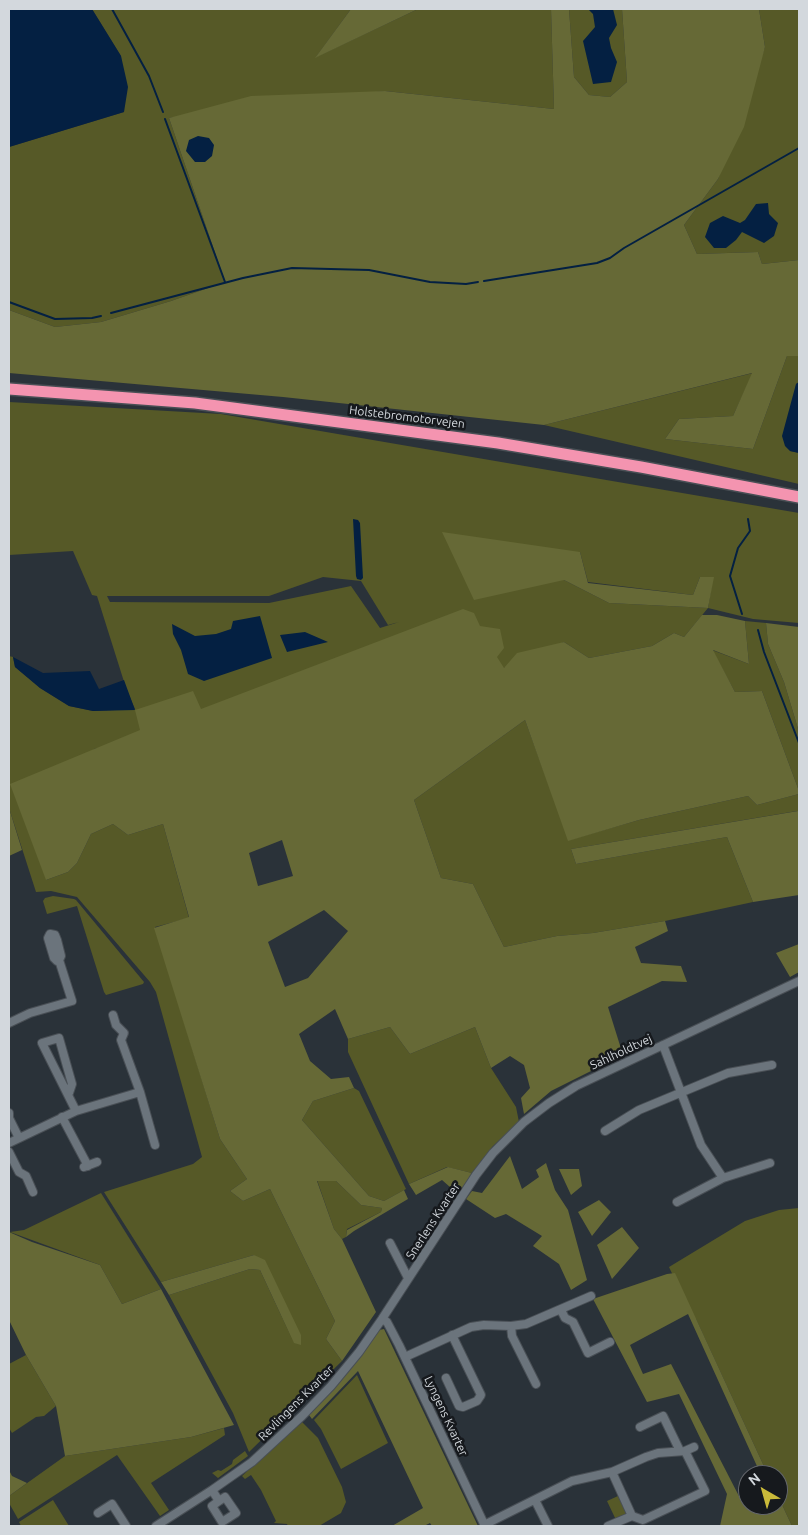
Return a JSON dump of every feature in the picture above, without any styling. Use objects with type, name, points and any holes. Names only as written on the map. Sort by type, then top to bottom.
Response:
[{"type":"highway","name":"Holstebromotorvejen","points":[[9,389],[195,403],[498,443],[641,467],[799,497]]},
{"type":"street","points":[[9,1021],[72,1000],[59,960]]},
{"type":"street","name":"Sahlholdtvej","points":[[476,1175],[506,1139],[524,1122],[576,1086],[799,981]]},
{"type":"street","points":[[113,1015],[116,1025],[124,1033],[121,1040],[140,1092],[155,1146]]},
{"type":"street","points":[[68,1093],[72,1084],[59,1038],[42,1043],[76,1110]]},
{"type":"street","points":[[663,1045],[700,1145],[723,1178]]},
{"type":"street","points":[[605,1131],[639,1110],[728,1073],[772,1065]]},
{"type":"street","points":[[9,1143],[76,1110],[140,1092]]},
{"type":"street","points":[[9,1113],[9,1118],[19,1138]]},
{"type":"street","points":[[62,1117],[86,1167],[97,1162]]},
{"type":"street","points":[[9,1152],[19,1172],[26,1176],[33,1192]]},
{"type":"street","points":[[677,1202],[723,1178],[770,1163]]},
{"type":"street","name":"Snerlens Kvarter","points":[[382,1319],[476,1175]]},
{"type":"street","name":"Snerlens Kvarter","points":[[390,1243],[408,1278]]},
{"type":"street","points":[[405,1357],[471,1327],[526,1324],[591,1296]]},
{"type":"street","points":[[561,1310],[565,1318],[573,1322],[588,1353],[610,1342]]},
{"type":"street","name":"Lyngens Kvarter","points":[[382,1319],[387,1322],[405,1357],[485,1525]]},
{"type":"street","name":"Revlingens Kvarter","points":[[156,1526],[252,1462],[302,1416],[331,1386],[382,1319]]},
{"type":"street","points":[[511,1326],[512,1336],[536,1384]]},
{"type":"street","points":[[446,1378],[459,1406],[463,1407],[477,1400],[480,1395],[452,1335]]},
{"type":"street","points":[[608,1526],[632,1516],[643,1520],[705,1491],[663,1416],[640,1427]]},
{"type":"street","points":[[485,1525],[572,1481],[612,1472],[658,1453],[683,1451],[694,1447]]},
{"type":"street","points":[[612,1472],[632,1516]]},
{"type":"street","points":[[212,1490],[219,1501]]},
{"type":"street","points":[[535,1500],[548,1526]]},
{"type":"street","points":[[98,1512],[112,1504],[126,1526]]},
{"type":"green space","points":[[92,9],[351,9],[316,57],[418,9],[551,9],[554,109],[385,91],[169,118],[225,282],[171,301],[101,322],[55,327],[9,310],[9,147],[124,112],[121,56]]},
{"type":"green space","points":[[351,9],[418,9],[315,58]]},
{"type":"green space","points":[[551,9],[569,9],[574,77],[589,95],[610,97],[627,82],[622,9],[759,9],[765,47],[744,127],[718,179],[684,225],[697,254],[758,252],[762,264],[799,260],[799,356],[787,356],[753,449],[665,439],[679,419],[733,416],[752,373],[544,425],[283,397],[9,373],[9,310],[55,327],[101,322],[171,301],[225,282],[169,118],[251,96],[385,91],[554,109]]},
{"type":"green space","points":[[569,9],[622,9],[627,82],[610,97],[589,95],[574,77]]},
{"type":"green space","points":[[759,9],[799,9],[799,260],[762,264],[758,252],[697,254],[684,225],[718,179],[765,47]]},
{"type":"green space","points":[[787,356],[799,356],[799,382],[796,384],[790,451],[799,453],[799,484],[544,425],[753,373],[733,416],[679,419],[665,439],[753,449]]},
{"type":"green space","points":[[9,402],[221,414],[799,513],[799,623],[753,619],[708,608],[684,637],[674,633],[652,646],[589,658],[564,642],[504,668],[94,749],[46,880],[68,872],[77,863],[91,834],[113,824],[128,835],[163,824],[189,918],[155,927],[220,1139],[247,1179],[230,1191],[243,1201],[270,1189],[335,1321],[326,1339],[342,1361],[249,1452],[233,1413],[169,1295],[250,1269],[260,1270],[294,1343],[254,1255],[161,1282],[104,1192],[193,1164],[202,1157],[156,992],[150,982],[77,897],[51,891],[36,892],[9,808],[9,656],[13,657],[15,667],[40,688],[69,706],[93,711],[135,709],[126,688],[97,596],[92,595],[73,551],[9,555]],"holes":[[[580,552],[588,582],[693,595],[700,577],[713,577],[708,608],[609,603],[564,580]],[[323,577],[361,581],[388,625],[399,622],[380,628],[351,586],[269,603],[110,602],[107,596],[269,596]]]},
{"type":"green space","points":[[442,532],[580,552],[588,583],[693,595],[700,577],[714,577],[708,608],[609,603],[564,580],[474,600]]},
{"type":"green space","points":[[463,609],[474,613],[480,626],[500,629],[504,648],[497,657],[504,668],[517,653],[564,642],[589,658],[652,646],[674,633],[684,637],[702,615],[717,615],[745,621],[749,664],[713,650],[735,692],[762,691],[799,791],[799,794],[757,805],[748,796],[639,820],[568,841],[525,720],[414,800],[441,878],[473,884],[504,947],[557,936],[593,933],[665,921],[668,931],[635,947],[641,963],[681,966],[687,982],[662,981],[608,1007],[623,1055],[551,1091],[524,1114],[521,1098],[530,1088],[524,1065],[510,1056],[491,1068],[475,1027],[410,1054],[390,1027],[348,1039],[335,1009],[299,1034],[310,1061],[331,1079],[349,1077],[354,1088],[313,1101],[302,1120],[369,1196],[384,1201],[404,1190],[408,1199],[346,1237],[347,1230],[381,1212],[382,1208],[361,1205],[336,1181],[317,1181],[334,1229],[342,1239],[376,1312],[342,1361],[326,1339],[335,1321],[270,1189],[243,1201],[230,1191],[247,1179],[220,1139],[154,928],[189,917],[163,824],[128,835],[113,824],[91,834],[77,863],[68,872],[46,880],[10,784],[140,730],[135,710],[193,691],[201,709]],"holes":[[[282,840],[293,876],[258,886],[249,853]],[[324,910],[348,931],[308,978],[285,987],[268,942]]]},
{"type":"green space","points":[[745,621],[766,623],[768,644],[784,682],[799,732],[799,791],[762,691],[735,692],[712,650],[749,664]]},
{"type":"green space","points":[[766,623],[799,627],[799,732],[784,682],[768,644]]},
{"type":"green space","points":[[525,720],[569,840],[639,820],[748,796],[757,805],[799,794],[799,812],[571,849],[576,864],[727,837],[753,902],[665,921],[593,933],[557,936],[504,947],[473,884],[441,878],[414,800]]},
{"type":"green space","points":[[9,808],[22,850],[9,856]]},
{"type":"green space","points":[[798,811],[799,895],[753,902],[727,837],[576,864],[571,849]]},
{"type":"green space","points":[[53,896],[76,900],[144,982],[143,984],[106,995],[77,906],[47,914],[43,901],[45,898]]},
{"type":"green space","points":[[799,944],[799,972],[790,977],[776,953]]},
{"type":"green space","points":[[390,1027],[410,1054],[475,1027],[491,1068],[516,1107],[519,1122],[493,1146],[472,1173],[447,1167],[409,1184],[348,1052],[348,1039]]},
{"type":"green space","points":[[354,1088],[359,1091],[406,1189],[384,1201],[369,1196],[302,1120],[313,1101]]},
{"type":"green space","points":[[510,1156],[522,1189],[539,1177],[536,1170],[546,1163],[555,1190],[568,1210],[587,1280],[571,1290],[559,1264],[533,1246],[542,1236],[506,1214],[495,1218],[466,1199],[472,1191],[482,1193]]},
{"type":"green space","points":[[448,1167],[472,1173],[459,1195],[442,1180],[416,1195],[409,1184]]},
{"type":"green space","points":[[559,1169],[579,1169],[582,1186],[571,1195]]},
{"type":"green space","points":[[317,1180],[336,1181],[361,1205],[382,1208],[381,1212],[347,1229],[346,1237],[342,1239],[334,1229]]},
{"type":"green space","points":[[101,1193],[161,1289],[122,1304],[100,1265],[10,1232],[24,1230]]},
{"type":"green space","points":[[599,1200],[611,1212],[592,1236],[578,1212]]},
{"type":"green space","points":[[799,1208],[799,1526],[792,1526],[787,1515],[788,1465],[763,1465],[696,1319],[694,1320],[669,1267],[745,1221],[779,1210]]},
{"type":"green space","points":[[622,1227],[639,1248],[612,1279],[597,1245]]},
{"type":"green space","points":[[9,1232],[32,1242],[100,1265],[122,1304],[161,1289],[234,1425],[191,1437],[65,1456],[56,1406],[26,1355],[9,1320]]},
{"type":"green space","points":[[254,1255],[265,1260],[301,1335],[301,1345],[294,1343],[260,1270],[250,1269],[169,1295],[161,1282]]},
{"type":"green space","points":[[675,1273],[763,1465],[756,1465],[688,1314],[630,1345],[643,1374],[671,1364],[738,1494],[738,1515],[787,1515],[792,1526],[720,1526],[727,1494],[679,1394],[647,1402],[593,1299]]},
{"type":"green space","points":[[384,1329],[478,1526],[432,1526],[430,1523],[424,1526],[392,1526],[423,1508],[358,1371],[312,1419],[309,1415],[353,1366],[379,1330]]},
{"type":"green space","points":[[26,1355],[56,1406],[44,1416],[36,1417],[12,1433],[9,1428],[9,1364]]},
{"type":"green space","points":[[357,1375],[388,1443],[341,1469],[321,1429],[314,1420]]},
{"type":"green space","points":[[301,1421],[318,1438],[342,1487],[346,1502],[341,1513],[319,1526],[288,1526],[287,1524],[274,1523],[276,1521],[261,1490],[251,1475],[245,1479],[242,1476]]},
{"type":"green space","points":[[224,1428],[225,1435],[151,1483],[169,1510],[160,1516],[117,1455],[18,1519],[9,1503],[9,1496],[65,1456],[191,1437]]},
{"type":"green space","points":[[245,1451],[248,1456],[218,1478],[212,1473],[218,1470],[221,1471],[232,1464],[233,1460]]},
{"type":"green space","points":[[9,1470],[12,1476],[27,1483],[9,1496]]},
{"type":"green space","points":[[618,1496],[627,1514],[616,1520],[607,1501]]},
{"type":"green space","points":[[53,1500],[69,1526],[21,1526],[19,1522]]},
{"type":"water","points":[[9,9],[92,9],[121,56],[128,87],[124,112],[9,147]]},
{"type":"water","points":[[588,9],[613,9],[617,25],[609,38],[617,62],[611,82],[593,84],[583,41],[595,27],[593,14]]},
{"type":"water","points":[[198,136],[209,138],[214,145],[212,156],[205,162],[195,162],[186,151],[189,140]]},
{"type":"water","points":[[768,203],[769,214],[778,223],[774,236],[764,243],[742,232],[726,248],[714,248],[705,237],[710,223],[723,216],[740,223],[745,220],[756,204]]},
{"type":"water","points":[[799,382],[799,453],[790,451],[785,446],[782,436],[796,384]]},
{"type":"water","points":[[353,519],[358,520],[360,523],[363,578],[361,580],[357,579],[356,576]]},
{"type":"water","points":[[260,616],[272,658],[204,681],[188,674],[181,650],[173,634],[172,624],[195,636],[216,634],[231,629],[233,621]]},
{"type":"water","points":[[305,632],[328,642],[287,652],[280,635]]},
{"type":"water","points":[[13,657],[43,673],[90,671],[99,689],[124,680],[135,710],[93,711],[69,706],[40,688],[15,667]]},
{"type":"waterway","points":[[112,9],[149,76],[163,112]]},
{"type":"waterway","points":[[165,119],[225,282]]},
{"type":"waterway","points":[[484,281],[597,263],[610,258],[624,248],[799,148]]},
{"type":"waterway","points":[[111,313],[243,278],[292,268],[369,270],[430,282],[466,284],[478,282]]},
{"type":"waterway","points":[[9,302],[55,319],[101,316]]},
{"type":"waterway","points":[[742,614],[730,576],[738,548],[750,531],[748,519]]},
{"type":"waterway","points":[[758,630],[764,652],[799,743]]}]
